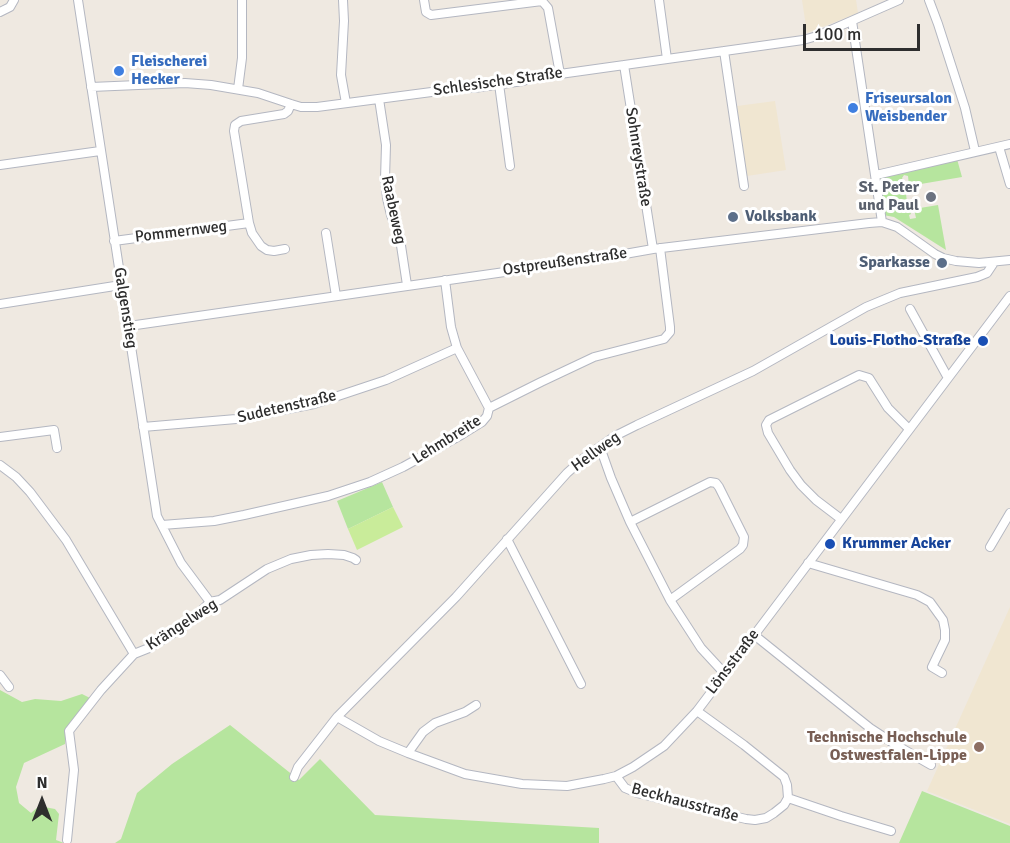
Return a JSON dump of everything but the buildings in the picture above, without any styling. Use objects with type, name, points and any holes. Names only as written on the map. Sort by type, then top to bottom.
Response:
[{"type":"street","points":[[0,12],[10,7],[14,0]]},
{"type":"street","name":"Galgenstieg","points":[[78,0],[157,516],[181,563],[210,602]]},
{"type":"street","points":[[238,89],[242,58],[242,0]]},
{"type":"street","points":[[343,0],[341,75],[346,103]]},
{"type":"street","points":[[424,0],[426,12],[431,15],[542,1],[548,8],[560,74]]},
{"type":"street","points":[[659,0],[667,59]]},
{"type":"street","name":"Schlesische Straße","points":[[91,87],[185,83],[258,93],[301,107],[346,103],[474,88],[803,40],[818,36],[899,0]]},
{"type":"street","points":[[928,0],[965,108],[975,151]]},
{"type":"street","points":[[852,21],[882,222],[897,227],[944,258],[967,262],[1010,260]]},
{"type":"street","points":[[724,51],[744,186]]},
{"type":"street","name":"Sohnreystraße","points":[[624,65],[656,249]]},
{"type":"street","points":[[499,84],[510,166]]},
{"type":"street","name":"Raabeweg","points":[[379,99],[386,146],[387,198],[400,239],[407,285]]},
{"type":"street","name":"Pommernweg","points":[[285,249],[267,250],[261,246],[252,233],[234,131],[235,125],[241,121],[284,114],[291,105]]},
{"type":"street","points":[[876,175],[1010,144]]},
{"type":"street","points":[[999,147],[1010,184]]},
{"type":"street","points":[[0,165],[100,151]]},
{"type":"street","name":"Ostpreußenstraße","points":[[129,326],[656,249],[882,222]]},
{"type":"street","name":"Pommernweg","points":[[114,241],[249,223]]},
{"type":"street","points":[[326,233],[336,296]]},
{"type":"street","name":"Lehmbreite","points":[[162,525],[214,521],[244,515],[328,496],[370,482],[412,462],[482,423],[489,408],[594,357],[668,337],[670,327],[656,249]]},
{"type":"street","name":"Hellweg","points":[[294,777],[298,767],[337,717],[456,597],[567,473],[584,458],[615,436],[753,371],[866,307],[900,293],[977,277],[987,273],[993,262]]},
{"type":"street","points":[[445,280],[448,311],[457,348],[489,408]]},
{"type":"street","points":[[0,303],[121,285]]},
{"type":"street","name":"Lönsstraße","points":[[337,717],[379,741],[465,774],[522,784],[567,786],[616,776],[633,767],[664,746],[697,711],[1010,296]]},
{"type":"street","points":[[910,309],[948,378]]},
{"type":"street","name":"Sudetenstraße","points":[[143,427],[236,419],[314,404],[386,380],[457,348]]},
{"type":"street","points":[[841,519],[816,500],[795,478],[768,433],[766,425],[770,420],[859,375],[869,378],[888,408],[909,429]]},
{"type":"street","points":[[0,438],[54,430],[57,448]]},
{"type":"street","points":[[600,447],[630,522],[670,600],[701,648],[725,674]]},
{"type":"street","points":[[0,465],[30,492],[66,540],[134,654]]},
{"type":"street","points":[[630,522],[710,482],[716,483],[719,487],[744,537],[744,545],[670,600]]},
{"type":"street","points":[[990,547],[1010,513]]},
{"type":"street","points":[[507,539],[582,684]]},
{"type":"street","name":"Krängelweg","points":[[67,840],[74,770],[69,731],[101,690],[134,654],[149,648],[182,628],[210,602],[220,600],[267,569],[291,559],[311,555],[344,555],[356,560]]},
{"type":"street","points":[[808,563],[917,595],[930,602],[943,620],[945,630],[945,640],[932,668],[942,673]]},
{"type":"street","points":[[753,634],[870,728],[931,765]]},
{"type":"street","points":[[0,675],[9,687]]},
{"type":"street","points":[[408,753],[423,732],[435,723],[465,712],[476,705]]},
{"type":"street","points":[[697,711],[777,770],[784,777],[788,798],[891,831]]},
{"type":"street","name":"Beckhausstraße","points":[[616,776],[625,788],[637,793],[746,819],[755,820],[774,813],[784,805],[788,798]]},
{"type":"shaded area","points":[[802,0],[856,0],[858,13],[807,33]]},
{"type":"shaded area","points":[[775,101],[786,170],[747,176],[737,106]]},
{"type":"shaded area","name":"Technische Hochschule Ostwestfalen-Lippe","points":[[1010,607],[1010,824],[927,791]]},
{"type":"green space","points":[[957,159],[962,177],[909,186],[908,176],[904,175],[902,178],[908,210],[911,214],[910,219],[916,218],[914,209],[938,205],[946,250],[894,217],[883,215],[879,178]]},
{"type":"green space","points":[[382,482],[393,507],[348,529],[337,501]]},
{"type":"green space","points":[[393,507],[403,527],[357,550],[348,529]]},
{"type":"green space","points":[[0,690],[22,702],[35,699],[61,701],[82,694],[90,698],[66,729],[65,744],[24,763],[16,787],[19,803],[31,813],[39,806],[55,809],[59,814],[56,840],[64,843],[0,843]]},
{"type":"green space","points":[[230,725],[299,780],[320,759],[375,815],[599,828],[599,843],[115,843],[121,839],[137,793],[172,764]]},
{"type":"green space","points":[[922,791],[1010,826],[1010,843],[899,843]]},
{"type":"place","name":"Fleischerei Hecker","points":[[119,71]]},
{"type":"place","name":"Friseursalon Weisbender","points":[[853,108]]},
{"type":"place","name":"St. Peter und Paul","points":[[931,197]]},
{"type":"place","name":"Volksbank","points":[[733,217]]},
{"type":"place","name":"Sparkasse","points":[[942,263]]},
{"type":"place","name":"Louis-Flotho-Straße","points":[[983,341]]},
{"type":"place","name":"Krummer Acker","points":[[830,544]]},
{"type":"place","name":"Technische Hochschule Ostwestfalen-Lippe","points":[[979,747]]}]
